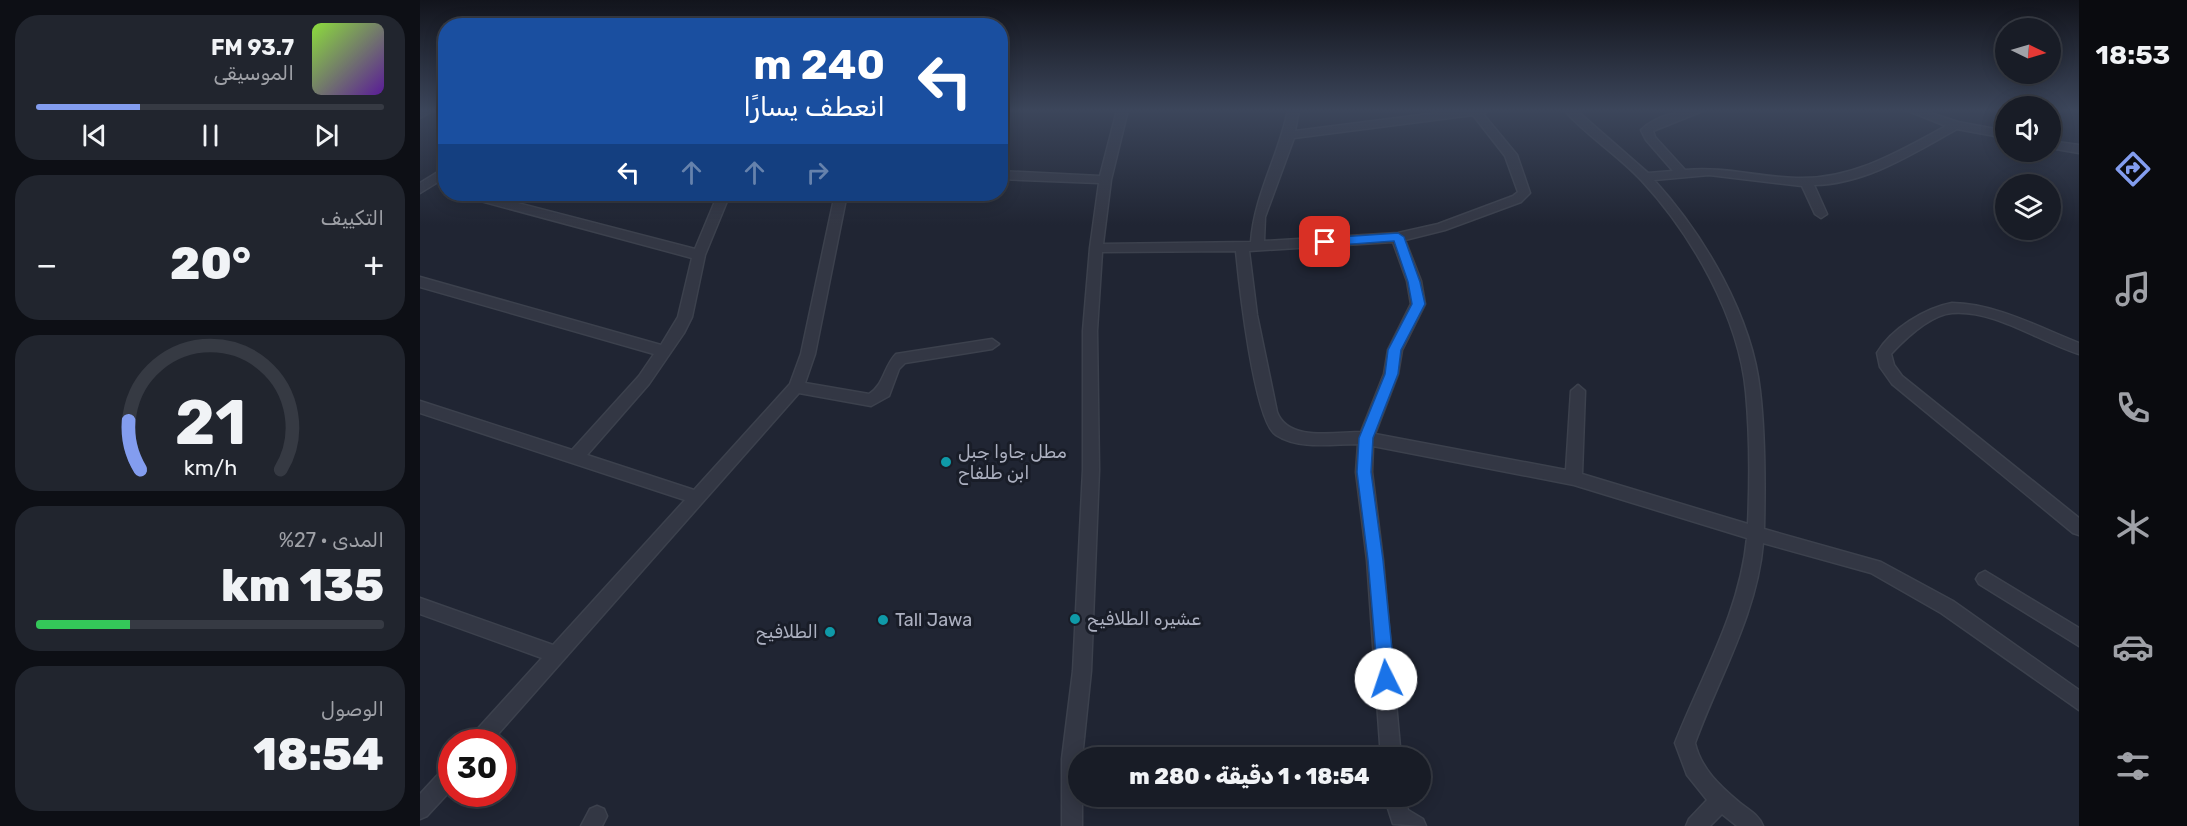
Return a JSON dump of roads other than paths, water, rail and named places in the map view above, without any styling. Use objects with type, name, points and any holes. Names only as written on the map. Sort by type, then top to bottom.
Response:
[{"type":"street","points":[[1071,826],[1072,759],[1082,671],[1090,482],[1089,331],[1096,248],[1105,180],[1113,149]]},
{"type":"street","points":[[1284,149],[1249,246],[1252,325],[1270,412],[1275,426],[1283,432],[1301,438],[1366,438],[1574,478],[1756,534],[1875,567],[1947,607],[2079,701]]},
{"type":"street","points":[[1096,248],[1249,246],[1398,237],[1441,227],[1522,196],[1524,188],[1507,149]]},
{"type":"street","points":[[1614,149],[1646,177],[1701,254],[1724,298],[1750,371],[1753,391],[1756,534],[1750,577],[1734,629],[1685,743],[1687,760],[1721,801],[1752,826]]},
{"type":"street","points":[[1660,149],[1682,173]]},
{"type":"street","points":[[1646,177],[1722,172],[1806,182],[1831,181],[1872,170],[1915,149]]},
{"type":"street","points":[[1008,175],[1105,180]]},
{"type":"street","points":[[425,186],[438,177]]},
{"type":"street","points":[[1806,182],[1821,214]]},
{"type":"street","points":[[496,201],[699,255]]},
{"type":"street","points":[[574,459],[665,352],[685,317],[699,255],[721,201]]},
{"type":"street","points":[[491,729],[796,387],[808,354],[838,201]]},
{"type":"street","points":[[1390,747],[1376,560],[1364,472],[1366,438],[1391,374],[1395,350],[1419,304],[1414,282],[1398,237]]},
{"type":"street","points":[[420,282],[665,352]]},
{"type":"street","points":[[2079,349],[1980,312],[1951,308],[1939,310],[1892,342],[1884,353],[1887,367],[1897,380],[2079,528]]},
{"type":"street","points":[[796,387],[876,399],[884,392],[893,366],[901,358],[992,344]]},
{"type":"street","points":[[1574,478],[1578,391]]},
{"type":"street","points":[[420,408],[699,498]]},
{"type":"street","points":[[1985,579],[2079,638]]},
{"type":"street","points":[[420,606],[556,655]]},
{"type":"street","points":[[420,809],[438,789]]},
{"type":"street","points":[[1696,826],[1721,801]]},
{"type":"street","points":[[1397,807],[1400,817],[1416,826]]},
{"type":"place","name":"مطل جاوا جبل ابن طلفاح","points":[[946,462]]},
{"type":"place","name":"عشيره الطلافيح","points":[[1075,619]]},
{"type":"place","name":"Tall Jawa","points":[[883,620]]},
{"type":"place","name":"الطلافيح","points":[[830,632]]}]
